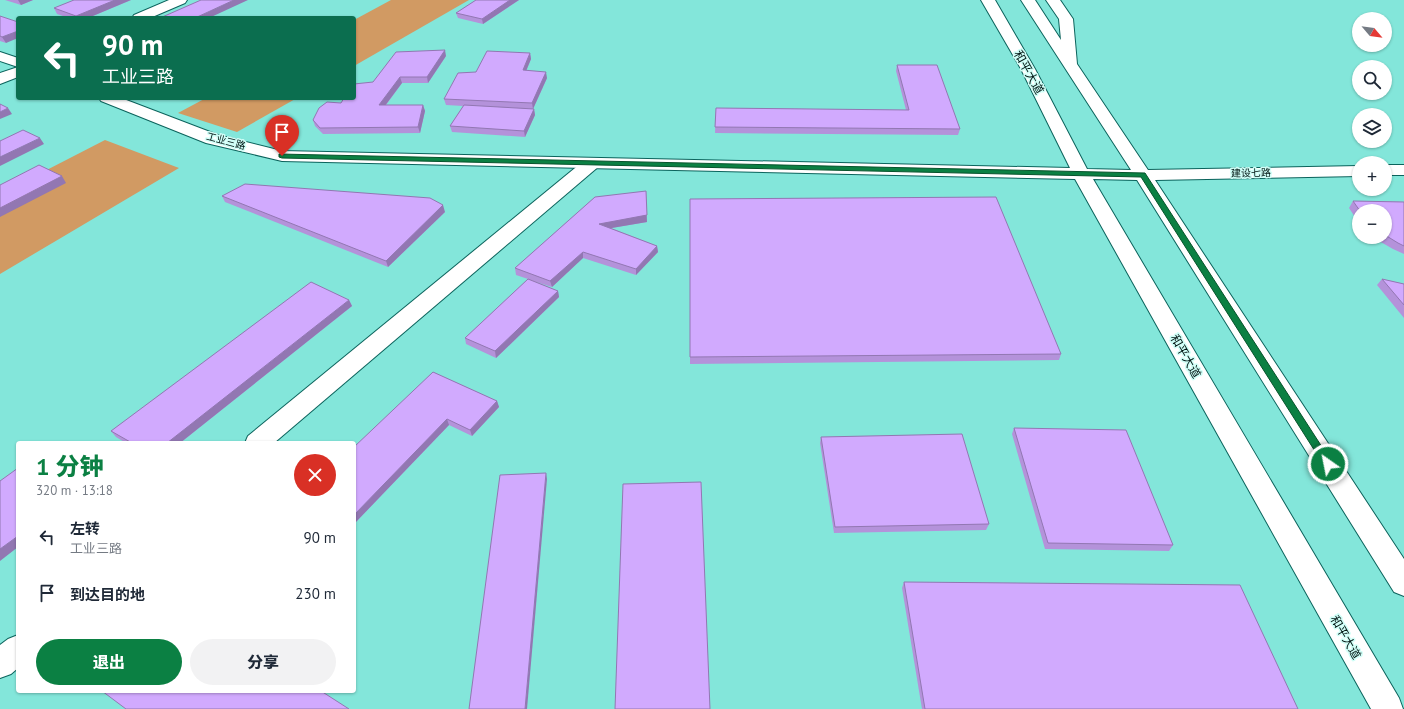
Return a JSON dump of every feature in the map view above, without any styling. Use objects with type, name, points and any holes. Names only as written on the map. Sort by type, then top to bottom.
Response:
[{"type":"main road","points":[[144,16],[180,0]]},
{"type":"main road","points":[[980,0],[1006,31]]},
{"type":"main road","name":"和平大道","points":[[988,0],[1028,69],[1082,174],[1388,709]]},
{"type":"main road","points":[[1028,0],[1071,68],[1143,175],[1404,583]]},
{"type":"main road","points":[[1053,0],[1066,19],[1071,68]]},
{"type":"main road","points":[[0,56],[16,62]]},
{"type":"main road","points":[[0,79],[16,72]]},
{"type":"main road","name":"工业三路","points":[[112,100],[212,139],[282,156],[1143,175]]},
{"type":"main road","points":[[259,441],[592,163]]},
{"type":"main road","points":[[1392,170],[1404,170]]},
{"type":"main road","name":"建设七路","points":[[1143,175],[1352,171]]},
{"type":"main road","points":[[0,664],[16,651]]},
{"type":"shaded area","points":[[391,0],[469,0],[356,65],[356,19]]},
{"type":"shaded area","points":[[202,100],[293,100],[237,132],[178,113]]},
{"type":"shaded area","points":[[105,140],[179,168],[0,274],[0,194]]},
{"type":"building","points":[[74,0],[115,0],[76,16],[54,8]]},
{"type":"building","points":[[201,0],[234,0],[199,16],[165,16]]},
{"type":"building","points":[[476,0],[510,0],[482,19],[456,13]]},
{"type":"building","points":[[0,16],[16,21],[16,32],[2,37],[0,36]]},
{"type":"building","points":[[445,50],[427,77],[400,77],[379,105],[423,105],[418,127],[320,128],[313,120],[319,108],[327,102],[341,103],[343,100],[356,100],[356,84],[373,82],[396,52]]},
{"type":"building","points":[[487,51],[530,53],[523,70],[546,72],[532,103],[444,99],[458,73],[476,72]]},
{"type":"building","points":[[897,65],[937,65],[960,129],[715,127],[716,108],[909,110]]},
{"type":"building","points":[[0,104],[8,108],[0,112]]},
{"type":"building","points":[[464,105],[534,109],[524,131],[450,126]]},
{"type":"building","points":[[23,130],[40,138],[0,157],[0,141]]},
{"type":"building","points":[[39,165],[62,176],[0,208],[0,185]]},
{"type":"building","points":[[245,184],[430,198],[443,205],[386,261],[222,196]]},
{"type":"building","points":[[646,191],[647,215],[599,224],[657,246],[636,269],[583,252],[550,281],[515,268],[595,197]]},
{"type":"building","points":[[996,197],[1061,354],[690,357],[690,199]]},
{"type":"building","points":[[1353,201],[1404,202],[1404,246],[1392,239],[1392,204],[1355,204]]},
{"type":"building","points":[[528,279],[558,291],[495,351],[465,338]]},
{"type":"building","points":[[1382,279],[1404,284],[1404,305]]},
{"type":"building","points":[[311,282],[349,300],[170,441],[128,441],[111,431]]},
{"type":"building","points":[[433,372],[497,401],[470,430],[447,419],[356,513],[356,445]]},
{"type":"building","points":[[1014,428],[1126,430],[1173,545],[1048,543]]},
{"type":"building","points":[[962,434],[989,524],[835,527],[821,437]]},
{"type":"building","points":[[16,469],[16,537],[0,549],[0,481]]},
{"type":"building","points":[[546,473],[525,709],[469,709],[500,475]]},
{"type":"building","points":[[701,482],[710,709],[615,709],[623,484]]},
{"type":"building","points":[[904,582],[1240,585],[1298,709],[925,709]]},
{"type":"building","points":[[105,693],[324,693],[349,709],[126,709]]},
{"type":"route","points":[[282,156],[1143,175],[1328,464]]}]
